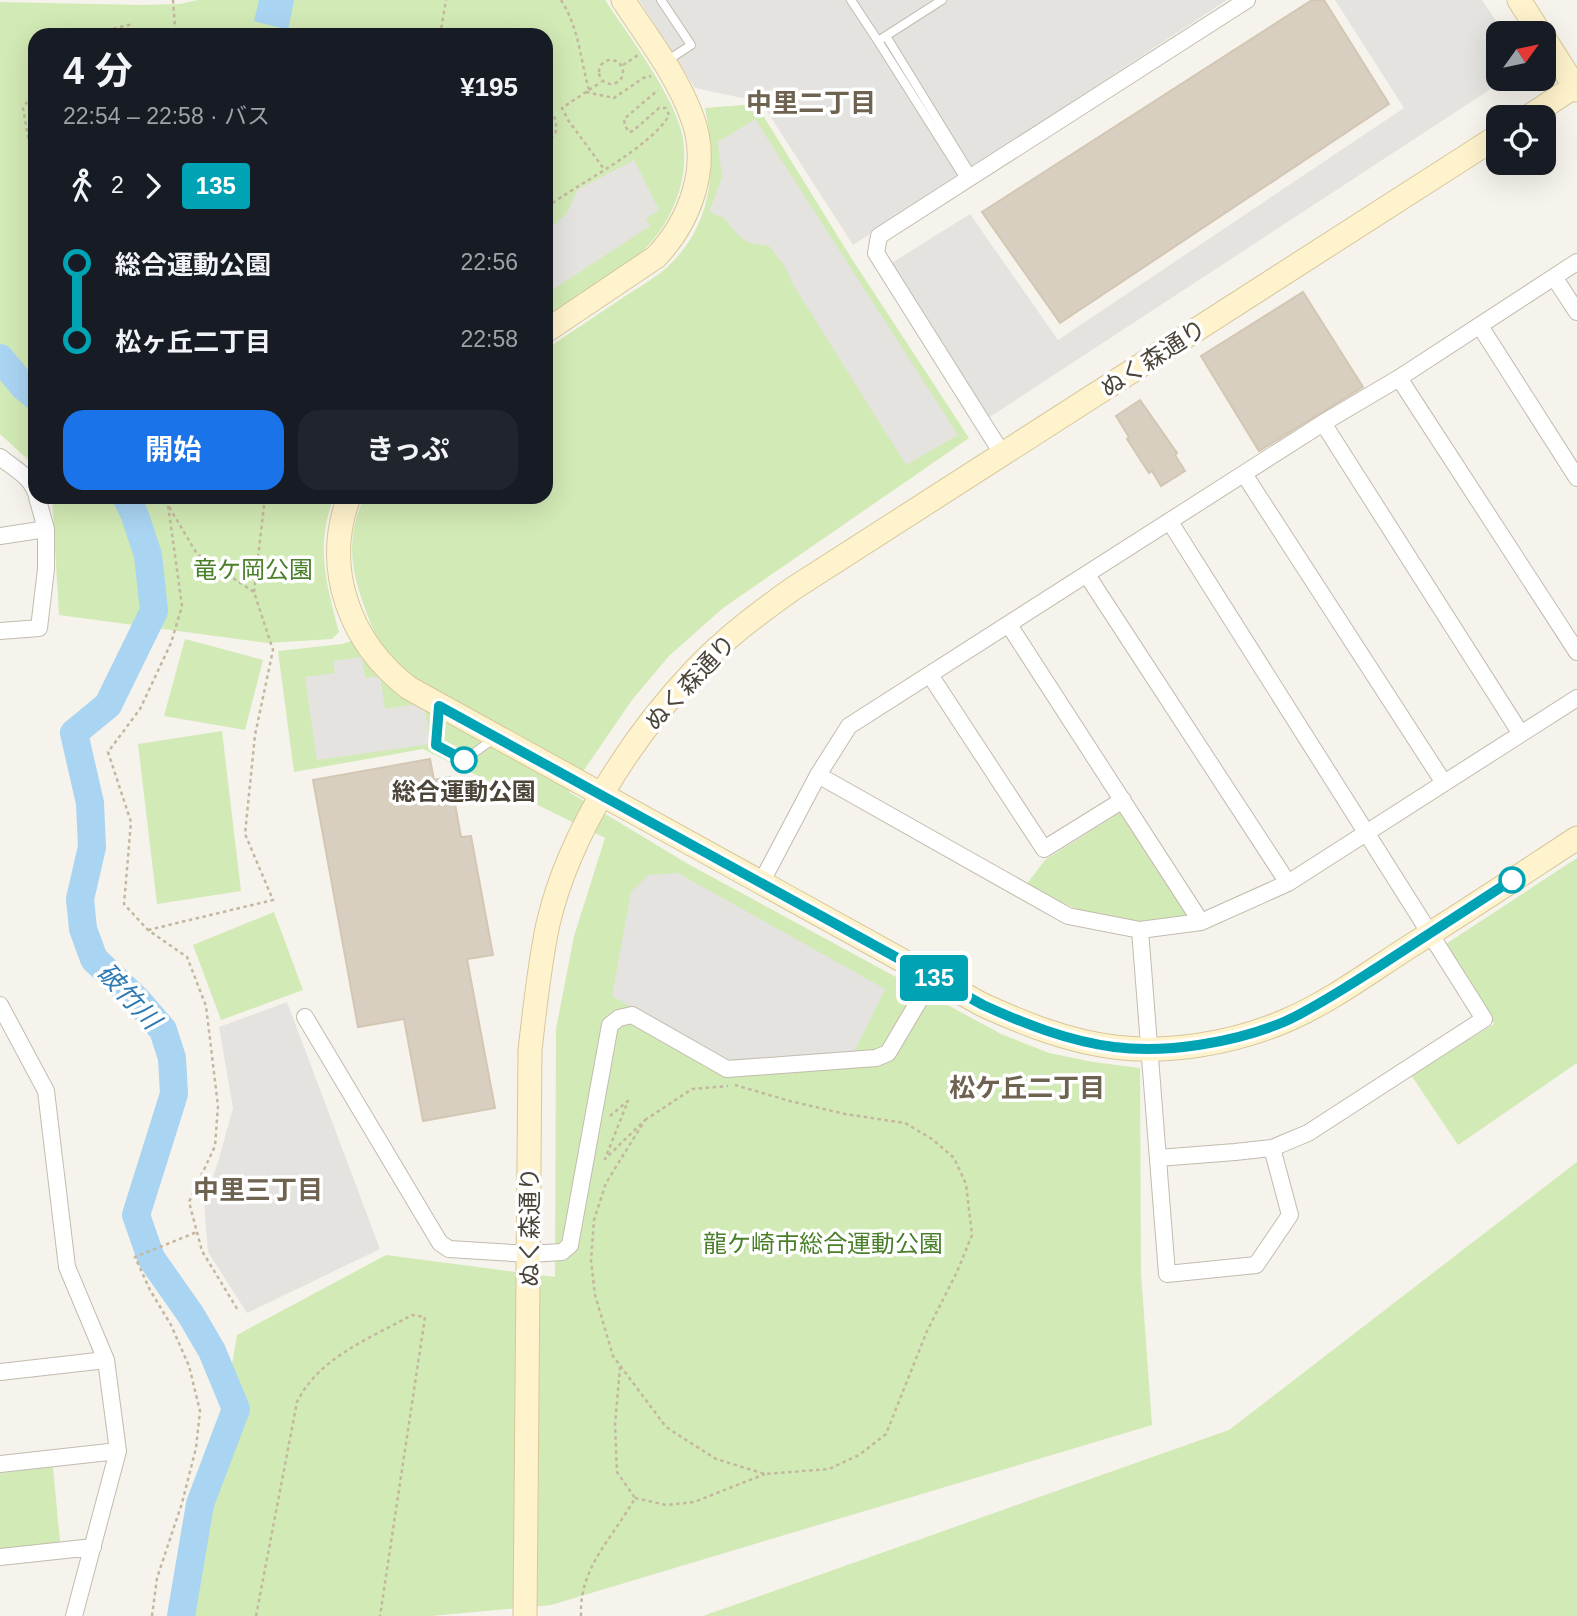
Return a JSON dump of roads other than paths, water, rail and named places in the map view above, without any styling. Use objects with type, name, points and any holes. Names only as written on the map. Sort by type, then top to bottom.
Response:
[{"type":"street","points":[[553,326],[656,257],[669,244],[684,219],[694,192],[699,159],[693,119],[683,97],[624,0]]},
{"type":"street","points":[[1003,455],[876,253],[879,236],[1247,0]]},
{"type":"street","points":[[1519,0],[1532,21]]},
{"type":"street","points":[[1547,105],[1576,87],[1556,56]]},
{"type":"street","name":"ぬく森通り","points":[[525,1616],[530,1050],[537,985],[556,899],[580,838],[630,751],[670,697],[728,639],[794,588],[1486,144]]},
{"type":"street","points":[[761,883],[818,775],[849,726],[1323,423],[1399,378],[1577,262]]},
{"type":"street","points":[[1554,277],[1577,312]]},
{"type":"street","points":[[1480,326],[1577,478]]},
{"type":"street","points":[[1399,378],[1577,652]]},
{"type":"street","points":[[1323,423],[1521,734]]},
{"type":"street","points":[[0,457],[28,481]]},
{"type":"street","points":[[1244,474],[1444,783]]},
{"type":"street","points":[[0,631],[39,628],[46,569],[46,529],[39,504]]},
{"type":"street","points":[[347,504],[339,539],[341,586],[358,632],[391,675],[439,706],[602,797],[983,1005],[1046,1031],[1115,1047],[1150,1049],[1207,1042],[1260,1030],[1285,1021],[1336,993],[1577,838]]},
{"type":"street","points":[[1158,1157],[1235,1153],[1272,1147],[1308,1133],[1483,1018],[1170,522]]},
{"type":"street","points":[[0,536],[46,529]]},
{"type":"street","points":[[1087,575],[1288,883]]},
{"type":"street","points":[[1009,625],[1201,922]]},
{"type":"street","points":[[930,675],[1044,849],[1123,800]]},
{"type":"street","points":[[818,775],[1068,916],[1140,930],[1201,922],[1288,883],[1577,698]]},
{"type":"street","points":[[1140,930],[1167,1274],[1256,1265],[1290,1216],[1272,1147]]},
{"type":"street","points":[[305,1017],[440,1243],[449,1249],[529,1254],[562,1252],[570,1245],[610,1025],[619,1018],[632,1015],[727,1069],[876,1058],[888,1053],[933,977]]},
{"type":"street","points":[[0,1005],[46,1091],[67,1267],[106,1360],[118,1451],[74,1616]]},
{"type":"street","points":[[0,1372],[106,1360]]},
{"type":"street","points":[[0,1464],[118,1451]]},
{"type":"street","points":[[0,1557],[93,1547]]},
{"type":"lane","points":[[662,0],[691,45],[663,63]]},
{"type":"lane","points":[[852,0],[882,38],[969,178]]},
{"type":"lane","points":[[882,38],[942,0]]},
{"type":"lane","points":[[439,706],[436,745],[464,760],[497,737]]},
{"type":"water","points":[[259,0],[294,0],[288,28],[254,21]]},
{"type":"waterway","name":"破竹川","points":[[0,358],[28,390]]},
{"type":"waterway","name":"破竹川","points":[[130,504],[148,555],[154,611],[108,705],[74,733],[90,803],[92,847],[80,899],[83,929],[94,959],[138,1001],[163,1030],[172,1058],[174,1094],[136,1215],[151,1258],[191,1315],[212,1351],[236,1409],[200,1504],[181,1616]]},
{"type":"place","name":"総合運動公園","points":[[464,760]]},
{"type":"district","name":"中里二丁目","points":[[811,103]]},
{"type":"district","name":"松ケ丘二丁目","points":[[1027,1088]]},
{"type":"district","name":"中里三丁目","points":[[258,1190]]},
{"type":"park label","name":"竜ケ岡公園","points":[[253,569]]},
{"type":"park label","name":"龍ケ崎市総合運動公園","points":[[823,1243]]}]
